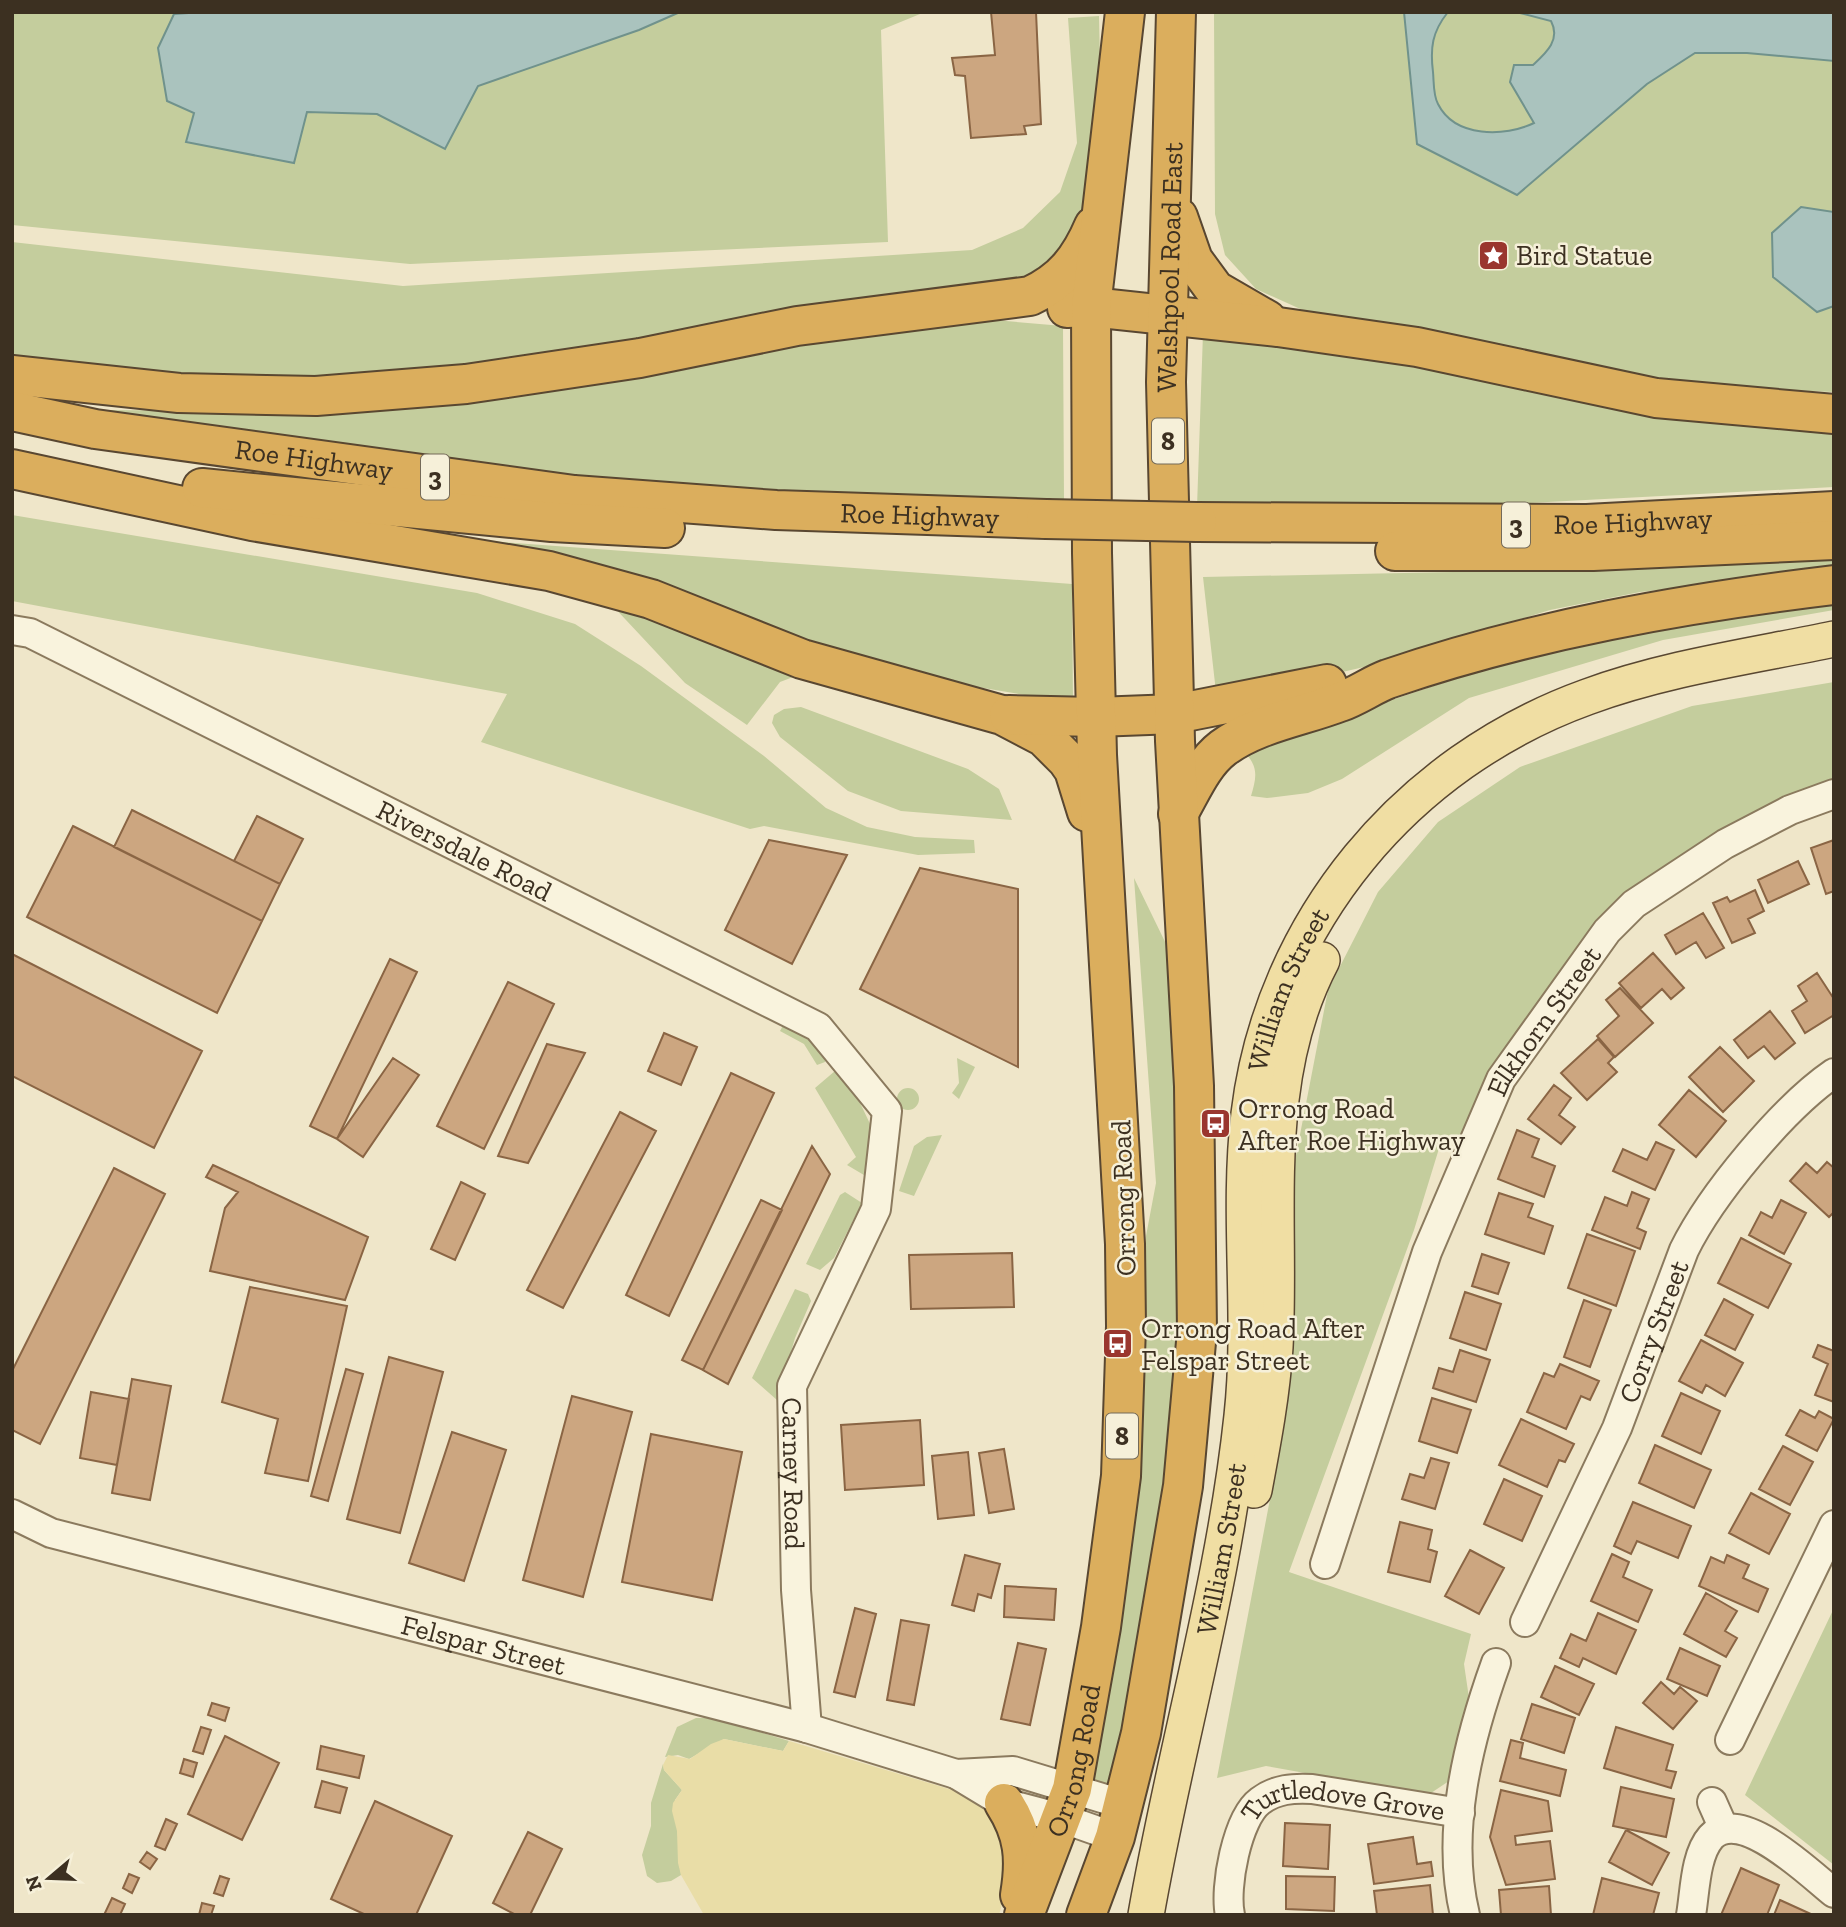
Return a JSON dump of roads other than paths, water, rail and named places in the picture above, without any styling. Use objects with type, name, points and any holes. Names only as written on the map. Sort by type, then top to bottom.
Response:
[{"type":"highway","name":"8","points":[[1091,307],[1125,12]]},
{"type":"highway","name":"Welshpool Road East","points":[[1176,12],[1168,315],[1189,545]]},
{"type":"highway","points":[[1170,195],[1193,260],[1215,290],[1278,327]]},
{"type":"highway","points":[[12,375],[178,393],[316,396],[466,384],[640,358],[797,326],[1030,296],[1051,286],[1082,253],[1103,205]]},
{"type":"highway","points":[[908,310],[1091,307],[1278,327],[1417,347],[1656,398],[1834,414]]},
{"type":"highway","name":"Orrong Road","points":[[1024,1915],[1066,1804],[1095,1666],[1121,1476],[1126,1326],[1119,1096],[1102,861],[1096,717],[1091,307]]},
{"type":"highway","name":"Roe Highway","points":[[12,411],[95,429],[575,495],[1189,545],[1580,551],[1834,540]]},
{"type":"highway","name":"Roe Highway","points":[[12,462],[237,492],[552,522],[1046,532]]},
{"type":"highway","points":[[12,469],[252,521],[549,572],[650,599],[802,659],[1002,715],[1044,737],[1074,769],[1102,861]]},
{"type":"highway","name":"Roe Highway","points":[[1189,545],[1834,511]]},
{"type":"highway","name":"Orrong Road","points":[[1086,1915],[1120,1821],[1155,1655],[1183,1486],[1196,1331],[1194,1086],[1178,814],[1175,714],[1189,545]]},
{"type":"highway","points":[[1178,814],[1208,763],[1223,748],[1247,733],[1342,701],[1385,680],[1531,638],[1745,596],[1834,585]]},
{"type":"highway","points":[[1002,715],[1096,717],[1175,714],[1336,682],[1385,680]]},
{"type":"highway","points":[[1004,1803],[1019,1826],[1024,1857],[1017,1915]]},
{"type":"main road","name":"William Street","points":[[1146,1915],[1224,1548],[1242,1414],[1247,1344],[1245,1159],[1250,1110],[1268,1028],[1312,927],[1348,872],[1387,823],[1437,779],[1484,746],[1539,716],[1590,695],[1664,675],[1834,639]]},
{"type":"main road","name":"William Street","points":[[1168,1915],[1268,1416],[1275,1347],[1278,1109],[1285,1062],[1305,998],[1345,916],[1371,873],[1401,838],[1450,793],[1546,735],[1596,715],[1667,693],[1834,659]]},
{"type":"street","name":"Riversdale Road","points":[[12,630],[30,633],[818,1027],[887,1111]]},
{"type":"street","name":"Elkhorn Street","points":[[1325,1564],[1427,1252],[1502,1079],[1607,931],[1633,904],[1725,845],[1790,810],[1834,794]]},
{"type":"street","name":"Corry Street","points":[[1525,1622],[1617,1428],[1684,1250],[1697,1223],[1715,1196],[1794,1108],[1834,1073]]},
{"type":"street","name":"Carney Road","points":[[807,1728],[796,1590],[792,1387],[876,1209],[887,1111]]},
{"type":"street","name":"Felspar Street","points":[[12,1514],[51,1533],[807,1728],[956,1774],[1004,1803],[1066,1804]]},
{"type":"street","points":[[1730,1740],[1834,1525]]},
{"type":"street","points":[[1465,1915],[1458,1854],[1460,1813],[1480,1707],[1496,1663]]},
{"type":"street","name":"Felspar Street","points":[[956,1774],[1013,1771],[1066,1804],[1120,1821]]},
{"type":"street","name":"Turtledove Grove","points":[[1230,1915],[1228,1884],[1247,1817],[1257,1802],[1273,1792],[1292,1788],[1312,1789],[1460,1813]]},
{"type":"street","points":[[1712,1802],[1724,1829]]},
{"type":"street","points":[[1691,1915],[1704,1851],[1712,1836],[1724,1829],[1752,1832],[1765,1839],[1834,1893]]},
{"type":"water","points":[[680,12],[639,30],[478,86],[445,149],[377,114],[307,112],[294,163],[186,142],[194,113],[167,101],[158,48],[174,14]]},
{"type":"water","points":[[1404,12],[1448,12],[1438,26],[1432,48],[1435,97],[1446,115],[1456,123],[1482,132],[1509,131],[1534,123],[1510,82],[1514,65],[1533,65],[1547,51],[1553,40],[1554,28],[1551,21],[1516,12],[1834,12],[1834,61],[1747,53],[1695,53],[1647,84],[1517,195],[1417,144]]},
{"type":"water","points":[[1801,207],[1834,212],[1834,306],[1817,312],[1773,277],[1772,233]]},
{"type":"place","name":"Bird Statue","points":[[1493,255]]},
{"type":"place","name":"Orrong Road After Roe Highway","points":[[1215,1124]]},
{"type":"place","name":"Orrong Road After Felspar Street","points":[[1118,1344]]}]
